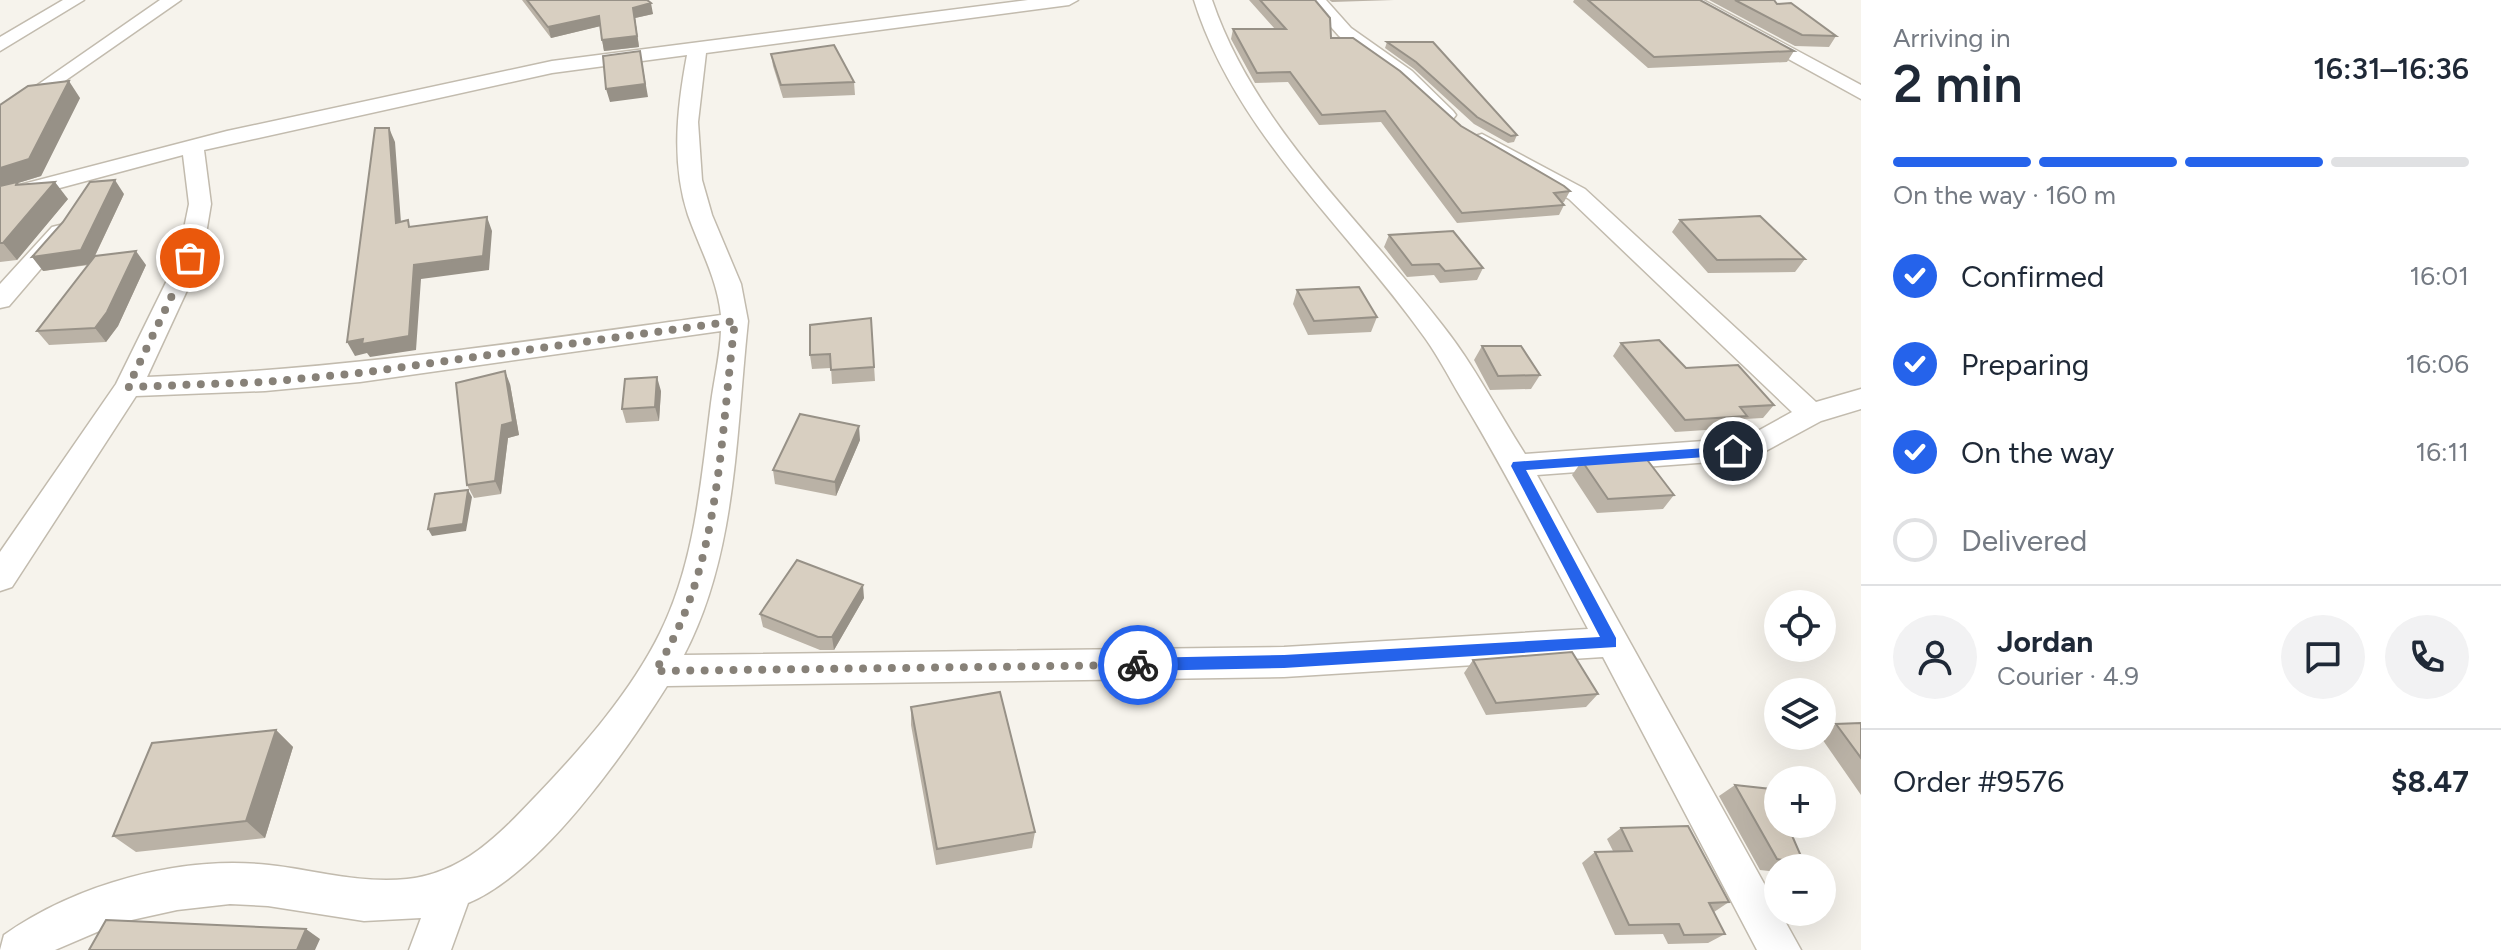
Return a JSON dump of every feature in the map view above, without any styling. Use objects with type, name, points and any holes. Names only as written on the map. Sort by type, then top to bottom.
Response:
[{"type":"street","points":[[0,45],[75,0]]},
{"type":"street","points":[[0,120],[23,94],[172,0]]},
{"type":"street","points":[[0,197],[193,146],[552,67],[998,4],[1069,0]]},
{"type":"street","points":[[1203,0],[1215,37],[1245,90],[1297,164],[1436,334],[1517,466],[1780,950]]},
{"type":"street","points":[[1316,0],[1345,32],[1405,75],[1465,130],[1577,194],[1811,414]]},
{"type":"street","points":[[1690,0],[1861,93]]},
{"type":"street","points":[[20,939],[75,915],[132,900],[231,884],[300,890],[367,901],[406,901],[452,889],[483,873],[522,837],[580,773],[634,706],[674,641],[688,603],[712,508],[735,321],[729,277],[695,200],[688,158],[687,106],[698,46]]},
{"type":"street","points":[[0,578],[128,387],[190,258],[200,204],[193,146]]},
{"type":"street","points":[[0,300],[74,211],[102,170]]},
{"type":"street","points":[[128,387],[265,382],[360,373],[735,321]]},
{"type":"street","points":[[1517,466],[1751,448],[1811,414],[1861,399]]},
{"type":"street","points":[[655,671],[1284,662],[1611,642]]},
{"type":"street","points":[[430,950],[452,889]]},
{"type":"building","points":[[527,0],[647,0],[651,3],[633,8],[637,36],[602,40],[599,16],[548,27]]},
{"type":"building","points":[[1260,0],[1315,0],[1330,18],[1331,38],[1353,38],[1400,71],[1461,126],[1564,186],[1570,191],[1554,193],[1564,205],[1462,213],[1385,111],[1322,115],[1290,72],[1257,73],[1233,29],[1286,29]]},
{"type":"building","points":[[1588,0],[1700,0],[1794,51],[1654,57]]},
{"type":"building","points":[[1735,0],[1791,3],[1836,36],[1802,35]]},
{"type":"building","points":[[1387,42],[1433,42],[1517,135],[1511,136],[1477,117],[1416,62]]},
{"type":"building","points":[[834,45],[854,82],[781,85],[771,54]]},
{"type":"building","points":[[640,51],[645,84],[606,89],[603,56]]},
{"type":"building","points":[[69,81],[29,159],[0,168],[0,105],[28,86]]},
{"type":"building","points":[[375,128],[389,128],[396,223],[408,220],[409,227],[487,217],[483,256],[414,265],[409,336],[362,344],[363,339],[347,342]]},
{"type":"building","points":[[115,180],[81,250],[32,257],[63,222],[90,182]]},
{"type":"building","points":[[17,182],[16,185],[55,182],[0,243],[0,186]]},
{"type":"building","points":[[1760,216],[1805,259],[1717,260],[1680,220]]},
{"type":"building","points":[[1453,231],[1483,268],[1445,271],[1439,264],[1412,265],[1389,235]]},
{"type":"building","points":[[136,251],[107,312],[95,328],[37,331],[95,256]]},
{"type":"building","points":[[1359,287],[1377,317],[1314,321],[1297,290]]},
{"type":"building","points":[[871,318],[874,367],[831,370],[830,354],[810,355],[810,325]]},
{"type":"building","points":[[1659,340],[1686,368],[1738,365],[1774,405],[1740,407],[1747,416],[1685,420],[1621,343]]},
{"type":"building","points":[[1482,346],[1521,346],[1540,375],[1498,376]]},
{"type":"building","points":[[505,371],[513,422],[502,425],[495,481],[467,485],[456,383]]},
{"type":"building","points":[[657,377],[655,407],[622,409],[625,379]]},
{"type":"building","points":[[800,414],[859,426],[835,482],[773,470]]},
{"type":"building","points":[[1645,457],[1674,495],[1608,499],[1582,461]]},
{"type":"building","points":[[468,490],[463,524],[428,529],[435,494]]},
{"type":"building","points":[[797,560],[863,585],[832,637],[818,637],[760,614]]},
{"type":"building","points":[[1572,652],[1598,694],[1496,703],[1473,660]]},
{"type":"building","points":[[1000,692],[1035,832],[937,849],[911,707]]},
{"type":"building","points":[[1861,723],[1861,758],[1836,724]]},
{"type":"building","points":[[276,730],[246,821],[113,836],[152,743]]},
{"type":"building","points":[[1735,785],[1764,788],[1764,836]]},
{"type":"building","points":[[1688,826],[1729,902],[1709,903],[1725,934],[1684,935],[1679,924],[1629,925],[1595,852],[1632,851],[1621,828]]},
{"type":"building","points":[[1765,838],[1793,838],[1800,854],[1774,854]]},
{"type":"building","points":[[106,920],[306,929],[297,950],[89,950]]},
{"type":"way so far","points":[[190,258],[128,387],[265,382],[360,373],[735,321],[718,482],[692,591],[674,641],[655,671],[1138,665]]},
{"type":"route","points":[[1138,665],[1284,662],[1611,642],[1517,466],[1733,451]]}]
